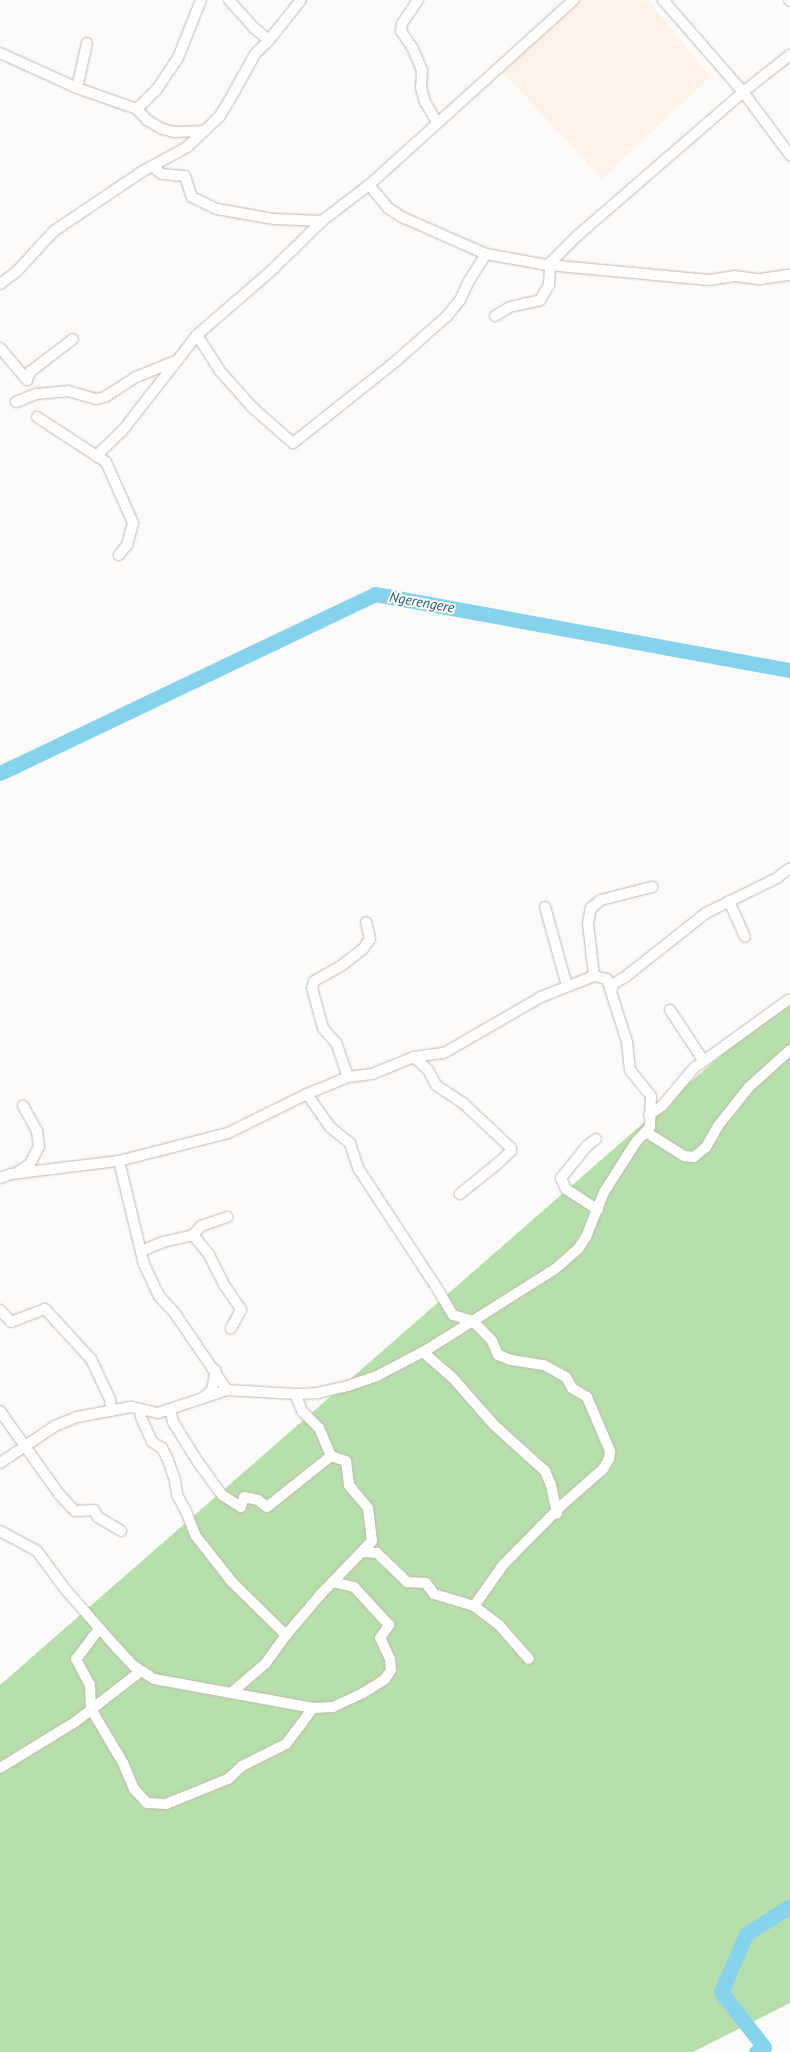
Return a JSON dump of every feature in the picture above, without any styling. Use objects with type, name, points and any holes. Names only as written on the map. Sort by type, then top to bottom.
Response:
[{"type":"street","points":[[137,109],[157,89],[178,58],[201,0]]},
{"type":"street","points":[[229,0],[254,28],[269,40]]},
{"type":"street","points":[[0,284],[17,271],[54,231],[143,171],[188,147],[205,131],[219,117],[229,102],[256,54],[300,0]]},
{"type":"street","points":[[418,0],[402,24],[401,32],[413,49],[422,70],[421,88],[425,102],[437,122]]},
{"type":"street","points":[[96,456],[122,430],[197,335],[272,270],[322,220],[369,185],[574,0]]},
{"type":"street","points":[[663,0],[743,92],[790,155]]},
{"type":"street","points":[[77,88],[87,43]]},
{"type":"street","points":[[0,53],[77,88],[137,109],[147,120],[162,129],[174,132],[205,131]]},
{"type":"street","points":[[548,265],[577,236],[743,92],[790,55]]},
{"type":"street","points":[[153,167],[162,174],[185,176],[192,197],[217,209],[274,219],[322,220]]},
{"type":"street","points":[[369,185],[388,208],[402,217],[486,254],[548,265],[709,280],[734,276],[760,279],[790,275]]},
{"type":"street","points":[[197,335],[220,371],[252,408],[292,443],[396,361],[447,316],[460,300],[468,280],[486,254]]},
{"type":"street","points":[[495,316],[510,307],[540,300],[549,286],[550,265],[548,265]]},
{"type":"street","points":[[0,348],[27,380],[30,372],[73,339]]},
{"type":"street","points":[[16,402],[36,394],[68,391],[96,399],[105,397],[136,377],[179,359]]},
{"type":"street","points":[[37,417],[106,462],[133,523],[127,545],[119,555]]},
{"type":"street","points":[[612,989],[613,984],[639,967],[691,924],[729,901],[776,878],[790,868]]},
{"type":"street","points":[[594,976],[588,923],[593,906],[618,895],[652,888]]},
{"type":"street","points":[[729,901],[744,937]]},
{"type":"street","points":[[545,907],[568,986]]},
{"type":"street","points":[[348,1077],[336,1043],[323,1028],[312,988],[314,982],[341,966],[363,949],[370,938],[366,922]]},
{"type":"street","points":[[0,1463],[24,1445],[56,1426],[77,1417],[131,1407],[158,1413],[227,1390],[294,1394],[348,1386],[377,1376],[423,1352],[567,1259],[586,1237],[604,1192],[622,1162],[650,1127],[651,1096],[630,1070],[627,1042],[612,989],[607,979],[594,976],[541,997],[444,1053],[414,1057],[372,1074],[348,1077],[306,1094],[228,1133],[119,1161],[11,1174]]},
{"type":"street","points":[[649,1115],[662,1106],[683,1079],[703,1060],[788,1000]]},
{"type":"street","points":[[670,1010],[703,1060]]},
{"type":"street","points":[[646,1132],[684,1156],[694,1157],[706,1147],[718,1126],[749,1087],[790,1050]]},
{"type":"street","points":[[414,1057],[428,1070],[436,1085],[463,1103],[511,1148],[511,1151],[497,1164],[460,1194]]},
{"type":"street","points":[[306,1094],[330,1127],[350,1143],[358,1168],[453,1315],[473,1321],[492,1341],[498,1355],[511,1360],[544,1365],[566,1377],[572,1388],[587,1397],[597,1416],[610,1451],[609,1459],[598,1474],[563,1504],[557,1513],[540,1527],[503,1566],[474,1606]]},
{"type":"street","points":[[0,1178],[30,1164],[39,1146],[37,1132],[23,1106]]},
{"type":"street","points":[[596,1139],[587,1146],[561,1178],[566,1189],[598,1210]]},
{"type":"street","points":[[119,1161],[144,1264],[159,1296],[174,1312],[216,1370],[227,1390]]},
{"type":"street","points":[[141,1251],[163,1242],[192,1235],[201,1226],[226,1217]]},
{"type":"street","points":[[192,1235],[209,1255],[225,1286],[242,1310],[231,1328]]},
{"type":"street","points":[[0,1310],[12,1322],[45,1309],[91,1359],[110,1399],[111,1411]]},
{"type":"street","points":[[423,1352],[452,1377],[494,1425],[545,1471],[551,1485],[557,1513]]},
{"type":"street","points":[[201,1400],[212,1390],[216,1370]]},
{"type":"street","points":[[294,1394],[302,1411],[319,1428],[331,1456],[346,1461],[349,1485],[368,1508],[372,1541],[377,1553],[407,1582],[426,1583],[434,1594],[474,1606],[499,1625],[529,1659]]},
{"type":"street","points":[[140,1409],[141,1417],[152,1442],[162,1448],[168,1460],[175,1480],[177,1496],[186,1511],[195,1535],[232,1582],[286,1635]]},
{"type":"street","points":[[170,1409],[173,1422],[198,1462],[222,1495],[241,1507],[244,1497],[258,1500],[267,1507],[331,1456]]},
{"type":"street","points":[[0,1412],[60,1494],[75,1511],[94,1510],[98,1517],[121,1531]]},
{"type":"street","points":[[0,1531],[37,1551],[65,1589],[99,1629],[141,1671],[154,1679],[313,1708],[334,1707],[363,1693],[385,1678],[391,1670],[390,1659],[380,1638],[389,1625],[354,1587],[332,1582]]},
{"type":"street","points":[[232,1692],[265,1664],[286,1635],[332,1582],[364,1552],[372,1541]]},
{"type":"street","points":[[364,1552],[377,1553]]},
{"type":"street","points":[[99,1629],[76,1659],[90,1685],[91,1709],[123,1763],[134,1789],[147,1803],[153,1805],[166,1804],[228,1779],[242,1766],[275,1751],[295,1734],[313,1708]]},
{"type":"street","points":[[0,1768],[29,1752],[141,1671]]},
{"type":"shaded area","points":[[580,0],[648,0],[710,77],[602,179],[503,72]]},
{"type":"green space","points":[[790,995],[790,2003],[693,2052],[0,2052],[0,1685]]},
{"type":"waterway","name":"Ngerengere","points":[[0,773],[375,594],[790,670]]},
{"type":"waterway","name":"Ngerengere","points":[[756,2052],[764,2047],[721,1992],[746,1934],[790,1906]]}]
